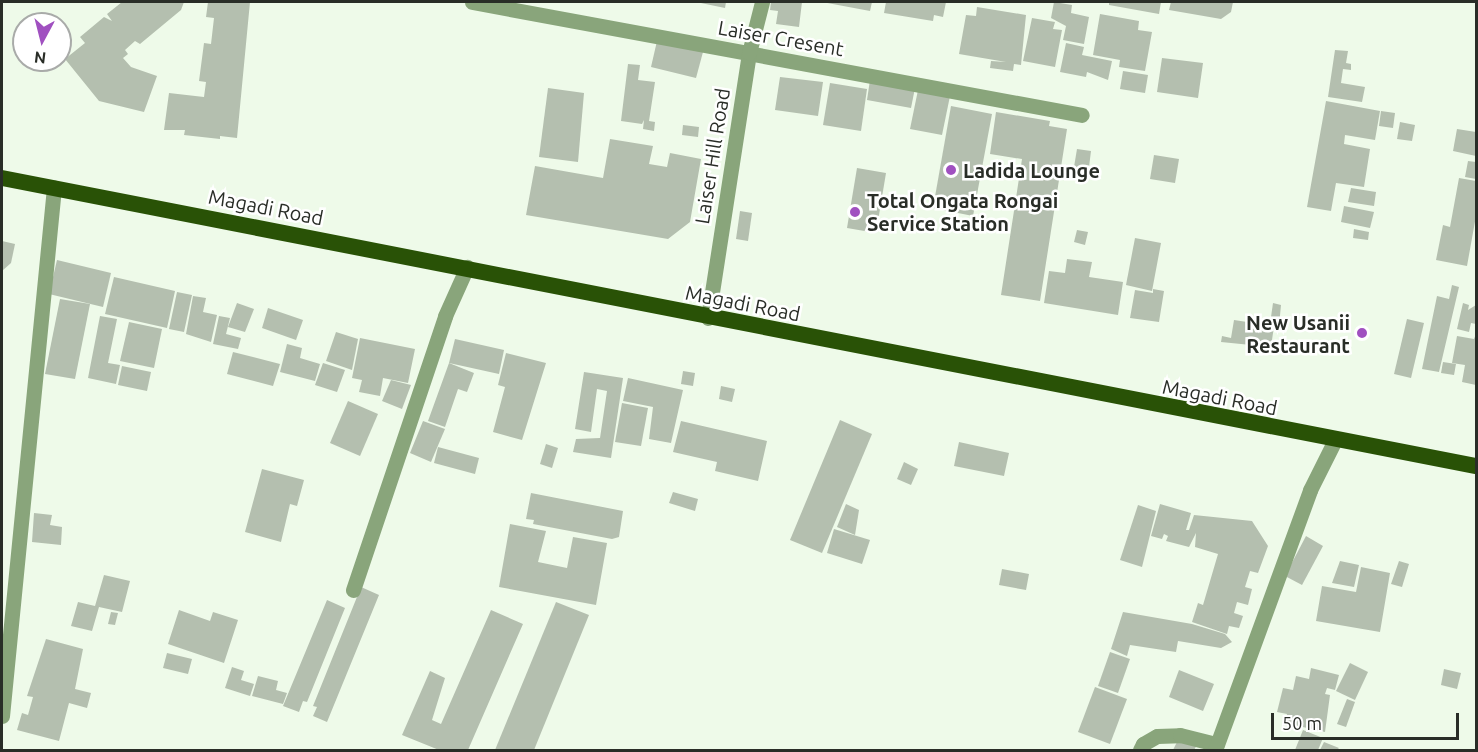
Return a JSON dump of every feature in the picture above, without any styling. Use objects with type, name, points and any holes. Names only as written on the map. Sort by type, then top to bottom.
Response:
[{"type":"highway","name":"Magadi Road","points":[[2,178],[467,267],[708,318],[1476,466]]},
{"type":"street","name":"Laiser Cresent","points":[[472,2],[1082,115]]},
{"type":"street","name":"Laiser Hill Road","points":[[708,318],[749,53],[762,2]]},
{"type":"street","points":[[2,716],[54,188]]},
{"type":"street","points":[[353,590],[445,316],[467,267]]},
{"type":"street","points":[[1140,750],[1143,744],[1157,736],[1180,735],[1216,747],[1310,490],[1335,440]]},
{"type":"building","points":[[122,2],[184,2],[181,10],[140,44],[135,41],[125,50],[128,54],[123,58],[131,67],[157,76],[144,112],[99,101],[72,68],[72,53],[85,43],[80,37],[104,17],[112,21],[107,14]]},
{"type":"building","points":[[208,2],[250,2],[237,138],[220,136],[220,139],[184,135],[185,130],[164,130],[169,93],[204,97],[206,82],[199,81],[204,43],[211,44],[214,18],[206,17]]},
{"type":"building","points":[[696,2],[726,2],[725,8]]},
{"type":"building","points":[[771,2],[802,2],[799,27],[776,24],[778,11],[770,10]]},
{"type":"building","points":[[822,2],[872,2],[870,11]]},
{"type":"building","points":[[886,2],[946,2],[943,17],[934,15],[933,21],[884,13]]},
{"type":"building","points":[[1054,2],[1072,5],[1071,13],[1089,17],[1084,44],[1063,40],[1066,26],[1051,18]]},
{"type":"building","points":[[1109,2],[1161,2],[1159,14],[1109,5]]},
{"type":"building","points":[[1171,2],[1233,2],[1231,12],[1221,19],[1169,10]]},
{"type":"building","points":[[977,7],[1026,15],[1021,65],[1014,64],[1013,71],[990,68],[991,61],[1006,62],[959,54],[966,15],[976,16]]},
{"type":"building","points":[[1100,14],[1139,21],[1138,30],[1152,32],[1145,71],[1119,67],[1120,60],[1093,55]]},
{"type":"building","points":[[1032,18],[1055,22],[1053,29],[1062,30],[1055,67],[1023,61]]},
{"type":"building","points":[[657,41],[703,52],[696,78],[651,67]]},
{"type":"building","points":[[1066,43],[1084,47],[1082,55],[1112,61],[1108,80],[1087,72],[1086,77],[1060,72]]},
{"type":"building","points":[[1335,50],[1348,51],[1346,63],[1351,64],[1351,70],[1343,69],[1341,83],[1365,87],[1362,102],[1328,97]]},
{"type":"building","points":[[1162,58],[1203,63],[1198,98],[1157,92]]},
{"type":"building","points":[[628,64],[640,65],[638,80],[655,82],[649,121],[655,122],[654,131],[643,129],[644,120],[642,124],[621,121]]},
{"type":"building","points":[[1123,71],[1148,75],[1145,93],[1120,89]]},
{"type":"building","points":[[780,77],[823,82],[818,116],[775,110]]},
{"type":"building","points":[[870,80],[915,88],[911,108],[867,100]]},
{"type":"building","points":[[830,83],[867,89],[861,131],[823,125]]},
{"type":"building","points":[[548,88],[584,93],[578,162],[539,157]]},
{"type":"building","points":[[918,90],[950,96],[942,135],[910,129]]},
{"type":"building","points":[[1326,101],[1380,111],[1375,140],[1345,135],[1344,144],[1370,149],[1364,187],[1336,183],[1331,211],[1307,207]]},
{"type":"building","points":[[951,106],[992,114],[973,216],[933,208]]},
{"type":"building","points":[[1381,111],[1395,113],[1393,128],[1379,126]]},
{"type":"building","points":[[996,112],[1050,121],[1049,126],[1067,129],[1040,301],[1001,295],[1022,159],[990,154]]},
{"type":"building","points":[[1400,122],[1415,125],[1412,141],[1397,139]]},
{"type":"building","points":[[683,125],[699,127],[698,137],[682,135]]},
{"type":"building","points":[[1457,129],[1476,132],[1476,156],[1453,151]]},
{"type":"building","points":[[610,139],[653,146],[649,164],[667,167],[670,153],[701,159],[690,222],[668,239],[526,215],[535,166],[603,178]]},
{"type":"building","points":[[1077,149],[1091,151],[1088,175],[1073,173]]},
{"type":"building","points":[[1154,155],[1179,159],[1175,183],[1150,179]]},
{"type":"building","points":[[1468,161],[1476,162],[1476,179],[1465,177]]},
{"type":"building","points":[[857,168],[886,173],[876,233],[847,228]]},
{"type":"building","points":[[1459,178],[1476,181],[1476,216],[1467,266],[1436,260],[1443,225],[1450,227]]},
{"type":"building","points":[[1351,188],[1376,192],[1374,206],[1348,202]]},
{"type":"building","points":[[1344,206],[1374,212],[1370,228],[1341,222]]},
{"type":"building","points":[[740,211],[752,213],[748,241],[736,239]]},
{"type":"building","points":[[1354,229],[1369,232],[1368,240],[1353,238]]},
{"type":"building","points":[[1077,230],[1088,232],[1085,245],[1074,242]]},
{"type":"building","points":[[1135,238],[1161,243],[1152,291],[1126,285]]},
{"type":"building","points":[[2,241],[15,244],[11,263],[2,271]]},
{"type":"building","points":[[1067,259],[1092,262],[1089,277],[1123,282],[1118,315],[1044,303],[1049,271],[1065,273]]},
{"type":"building","points":[[57,260],[111,273],[103,307],[49,294]]},
{"type":"building","points":[[114,277],[175,291],[167,328],[105,314]]},
{"type":"building","points":[[1452,285],[1459,287],[1439,372],[1422,369],[1437,296],[1449,299]]},
{"type":"building","points":[[1153,289],[1164,291],[1159,322],[1130,318],[1135,290],[1153,293]]},
{"type":"building","points":[[177,292],[192,295],[184,332],[169,329]]},
{"type":"building","points":[[193,296],[206,298],[203,312],[217,315],[211,342],[186,334]]},
{"type":"building","points":[[60,299],[90,304],[75,379],[45,374]]},
{"type":"building","points":[[237,303],[254,309],[245,332],[228,327]]},
{"type":"building","points":[[1273,303],[1281,305],[1279,326],[1270,324]]},
{"type":"building","points":[[1463,303],[1469,305],[1468,310],[1476,305],[1476,324],[1471,323],[1469,332],[1457,329]]},
{"type":"building","points":[[268,308],[303,320],[296,340],[262,328]]},
{"type":"building","points":[[100,316],[117,319],[108,363],[120,365],[116,384],[88,378]]},
{"type":"building","points":[[219,316],[230,318],[226,334],[241,338],[238,349],[213,344]]},
{"type":"building","points":[[1407,319],[1424,323],[1411,378],[1394,374]]},
{"type":"building","points":[[1234,320],[1274,326],[1271,347],[1221,342],[1222,336],[1231,338]]},
{"type":"building","points":[[129,322],[162,329],[154,368],[120,361]]},
{"type":"building","points":[[336,332],[358,339],[352,370],[326,361]]},
{"type":"building","points":[[1476,334],[1476,385],[1462,382],[1465,365],[1452,363],[1457,336],[1474,339]]},
{"type":"building","points":[[360,338],[415,349],[408,383],[383,378],[380,396],[359,392],[362,380],[352,378]]},
{"type":"building","points":[[455,339],[504,350],[499,374],[449,363]]},
{"type":"building","points":[[287,344],[302,348],[300,358],[320,364],[315,381],[280,372]]},
{"type":"building","points":[[233,352],[280,364],[273,386],[227,374]]},
{"type":"building","points":[[506,353],[546,363],[522,440],[493,432],[505,387],[498,385]]},
{"type":"building","points":[[1443,362],[1456,364],[1454,375],[1441,373]]},
{"type":"building","points":[[323,363],[345,370],[337,392],[315,385]]},
{"type":"building","points":[[449,363],[474,373],[467,392],[458,389],[445,427],[428,421]]},
{"type":"building","points":[[122,366],[151,372],[147,391],[118,385]]},
{"type":"building","points":[[683,371],[695,373],[693,386],[681,384]]},
{"type":"building","points":[[584,372],[623,378],[611,458],[573,452],[576,439],[600,438],[607,391],[597,389],[591,432],[575,429]]},
{"type":"building","points":[[628,378],[683,390],[671,443],[649,439],[653,407],[623,401]]},
{"type":"building","points":[[391,380],[411,385],[402,409],[382,401]]},
{"type":"building","points":[[721,386],[735,389],[732,402],[719,399]]},
{"type":"building","points":[[348,401],[378,414],[360,456],[330,443]]},
{"type":"building","points":[[622,403],[648,408],[641,446],[615,442]]},
{"type":"building","points":[[840,420],[872,434],[822,553],[790,540]]},
{"type":"building","points":[[423,421],[445,429],[431,462],[410,453]]},
{"type":"building","points":[[681,421],[767,441],[758,481],[715,471],[717,462],[673,452]]},
{"type":"building","points":[[959,442],[1009,453],[1004,476],[954,466]]},
{"type":"building","points":[[546,444],[558,448],[552,468],[540,464]]},
{"type":"building","points":[[438,447],[479,458],[475,474],[434,463]]},
{"type":"building","points":[[904,462],[918,469],[911,485],[897,479]]},
{"type":"building","points":[[262,469],[304,480],[297,506],[290,504],[281,542],[245,532]]},
{"type":"building","points":[[673,492],[698,499],[695,511],[669,503]]},
{"type":"building","points":[[531,493],[623,511],[619,537],[612,539],[533,524],[534,520],[526,519]]},
{"type":"building","points":[[846,504],[859,510],[855,535],[837,527]]},
{"type":"building","points":[[1160,504],[1191,513],[1186,530],[1189,530],[1194,515],[1252,521],[1268,546],[1258,573],[1250,571],[1245,587],[1252,589],[1248,605],[1237,602],[1234,613],[1243,616],[1239,628],[1229,626],[1227,634],[1192,622],[1198,603],[1203,605],[1218,554],[1195,547],[1196,533],[1189,547],[1166,541],[1168,536],[1164,534],[1162,539],[1151,536]]},
{"type":"building","points":[[1138,505],[1156,511],[1142,567],[1120,560]]},
{"type":"building","points":[[34,513],[52,515],[50,525],[62,527],[61,545],[32,542]]},
{"type":"building","points":[[510,524],[546,531],[538,562],[567,568],[573,537],[607,543],[596,605],[499,587]]},
{"type":"building","points":[[834,529],[870,540],[862,564],[827,553]]},
{"type":"building","points":[[1306,536],[1323,546],[1302,585],[1285,576]]},
{"type":"building","points":[[1340,561],[1359,565],[1354,587],[1332,583]]},
{"type":"building","points":[[1399,561],[1409,564],[1402,587],[1391,584]]},
{"type":"building","points":[[1361,567],[1390,573],[1380,632],[1316,621],[1322,586],[1356,592]]},
{"type":"building","points":[[1002,569],[1029,574],[1026,590],[999,585]]},
{"type":"building","points":[[104,575],[130,581],[122,612],[99,607],[92,631],[71,626],[78,602],[95,606]]},
{"type":"building","points":[[361,587],[379,595],[327,722],[313,716],[317,707],[313,706]]},
{"type":"building","points":[[327,600],[345,608],[307,702],[303,701],[299,712],[283,706]]},
{"type":"building","points":[[556,602],[589,615],[534,750],[495,750]]},
{"type":"building","points":[[179,610],[210,621],[213,612],[238,620],[224,663],[168,644]]},
{"type":"building","points":[[491,610],[523,624],[468,750],[439,750],[402,735],[430,671],[445,678],[432,720],[441,724]]},
{"type":"building","points":[[111,612],[118,613],[115,625],[108,624]]},
{"type":"building","points":[[1123,612],[1192,624],[1225,634],[1232,642],[1221,648],[1178,641],[1176,652],[1130,645],[1127,656],[1111,649]]},
{"type":"building","points":[[46,639],[83,649],[75,689],[91,693],[87,708],[69,703],[59,741],[17,730],[22,713],[28,715],[33,697],[27,696]]},
{"type":"building","points":[[1110,652],[1130,659],[1118,693],[1098,686]]},
{"type":"building","points":[[167,653],[192,659],[188,674],[163,668]]},
{"type":"building","points":[[1350,663],[1368,672],[1355,700],[1336,691]]},
{"type":"building","points":[[232,667],[244,671],[241,680],[254,684],[250,696],[225,688]]},
{"type":"building","points":[[1311,668],[1339,675],[1335,690],[1327,688],[1325,694],[1330,695],[1325,732],[1285,723],[1287,714],[1277,712],[1283,688],[1293,690],[1296,676],[1309,679]]},
{"type":"building","points":[[1444,669],[1461,673],[1457,689],[1441,685]]},
{"type":"building","points":[[1179,670],[1214,684],[1203,711],[1169,697]]},
{"type":"building","points":[[258,676],[278,681],[276,690],[287,693],[283,704],[252,696]]},
{"type":"building","points":[[1095,687],[1127,699],[1110,744],[1078,732]]},
{"type":"building","points":[[1347,699],[1355,702],[1346,727],[1337,724]]},
{"type":"building","points":[[1303,730],[1323,738],[1318,750],[1295,750]]},
{"type":"building","points":[[1179,738],[1197,745],[1194,750],[1173,750]]},
{"type":"building","points":[[1324,742],[1339,748],[1320,750]]},
{"type":"place","name":"Ladida Lounge","points":[[951,170]]},
{"type":"place","name":"Total Ongata Rongai Service Station","points":[[855,212]]},
{"type":"place","name":"New Usanii Restaurant","points":[[1362,333]]}]
